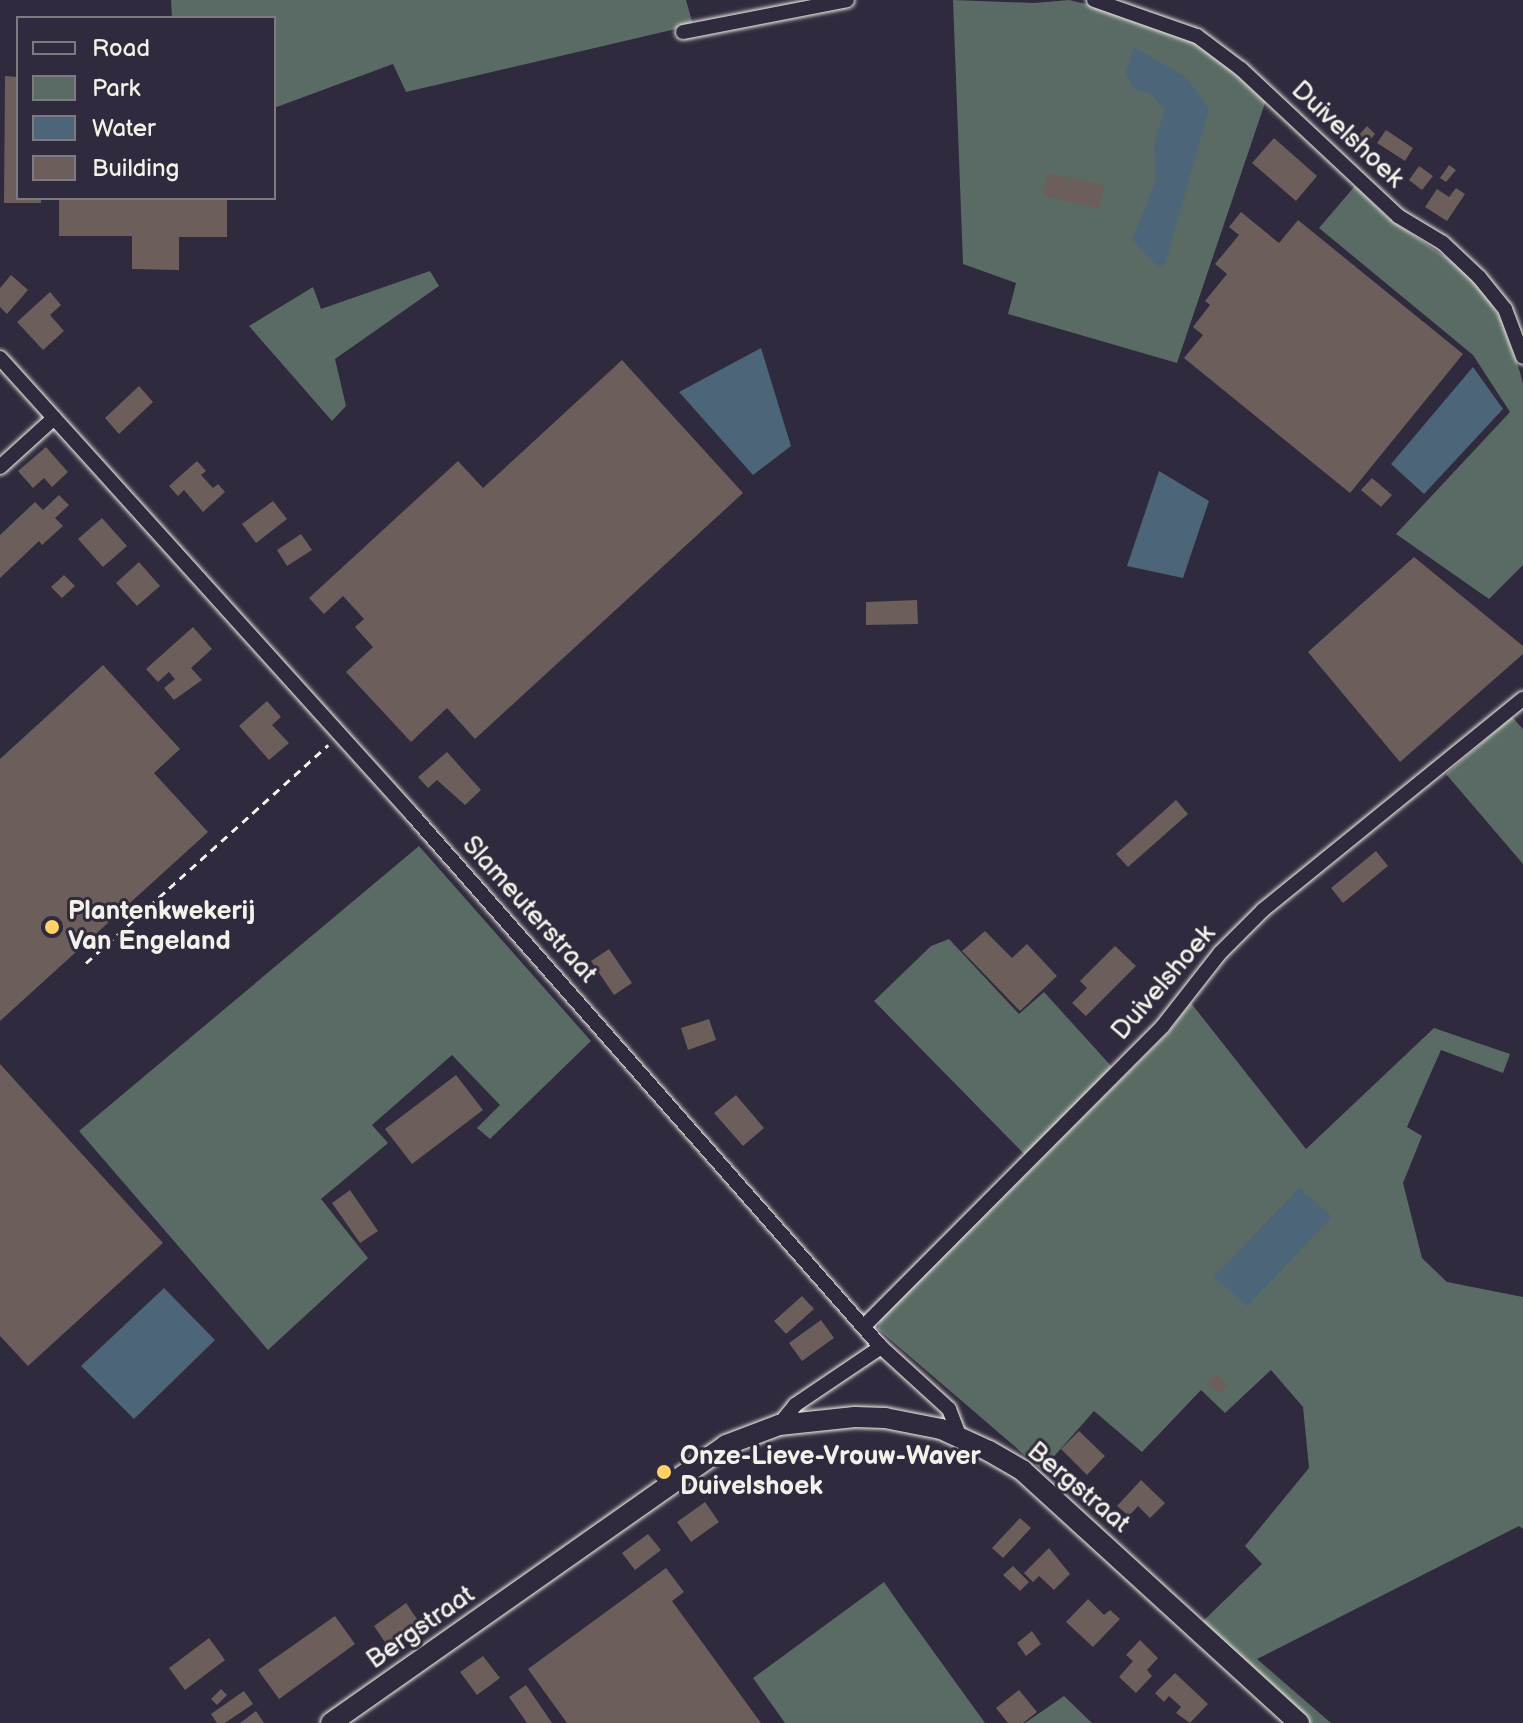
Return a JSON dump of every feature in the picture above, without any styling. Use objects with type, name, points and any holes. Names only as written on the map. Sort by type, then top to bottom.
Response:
[{"type":"street","points":[[683,32],[847,0]]},
{"type":"street","name":"Duivelshoek","points":[[1094,0],[1197,36],[1241,69],[1398,216],[1443,243],[1479,277],[1505,309],[1523,357]]},
{"type":"street","name":"Slameuterstraat","points":[[0,358],[340,734],[865,1325],[881,1347],[949,1409],[960,1437]]},
{"type":"street","points":[[0,467],[54,418]]},
{"type":"street","name":"Duivelshoek","points":[[865,1325],[1162,1027],[1220,953],[1263,910],[1523,699]]},
{"type":"street","points":[[779,1425],[795,1405],[881,1347]]},
{"type":"street","name":"Bergstraat","points":[[331,1723],[716,1452],[779,1425],[827,1418],[885,1418],[960,1437],[1023,1471],[1200,1636],[1299,1723]]},
{"type":"path","points":[[86,963],[340,734]]},
{"type":"green space","points":[[171,0],[686,0],[693,25],[406,92],[393,64],[276,107],[276,16],[172,16]]},
{"type":"green space","points":[[953,0],[1034,3],[1069,0],[1112,10],[1199,43],[1266,100],[1177,363],[1008,314],[1016,283],[963,264]]},
{"type":"green space","points":[[1355,186],[1388,218],[1463,269],[1487,296],[1501,320],[1520,372],[1523,384],[1523,565],[1489,599],[1396,534],[1510,412],[1473,355],[1319,228]]},
{"type":"green space","points":[[430,271],[439,286],[335,359],[346,406],[332,421],[249,326],[313,287],[321,309]]},
{"type":"green space","points":[[1512,717],[1523,729],[1523,864],[1446,774]]},
{"type":"green space","points":[[419,846],[591,1041],[490,1139],[477,1128],[500,1105],[452,1055],[372,1125],[388,1143],[321,1199],[368,1258],[268,1350],[79,1131]]},
{"type":"green space","points":[[949,939],[1019,1014],[1044,992],[1112,1067],[1026,1156],[874,1001],[931,946]]},
{"type":"green space","points":[[1191,1003],[1306,1149],[1434,1028],[1510,1054],[1503,1073],[1441,1050],[1407,1127],[1422,1136],[1403,1183],[1422,1258],[1447,1282],[1523,1297],[1523,1529],[1519,1526],[1257,1659],[1331,1723],[1305,1723],[1198,1626],[1262,1564],[1245,1546],[1309,1468],[1303,1407],[1271,1370],[1225,1413],[1201,1390],[1142,1452],[1094,1411],[1042,1470],[878,1329],[880,1319],[1168,1033]]},
{"type":"green space","points":[[884,1582],[985,1723],[785,1723],[753,1678]]},
{"type":"green space","points":[[1064,1696],[1092,1723],[1025,1723]]},
{"type":"water","points":[[1134,47],[1187,78],[1209,109],[1165,264],[1158,267],[1132,240],[1156,180],[1154,145],[1165,109],[1150,94],[1133,88],[1126,72]]},
{"type":"water","points":[[761,348],[791,446],[753,475],[679,392]]},
{"type":"water","points":[[1473,367],[1503,409],[1424,494],[1391,464]]},
{"type":"water","points":[[1159,471],[1209,501],[1183,578],[1127,566]]},
{"type":"water","points":[[1299,1188],[1332,1217],[1247,1306],[1214,1277]]},
{"type":"water","points":[[164,1288],[215,1340],[134,1419],[81,1366]]},
{"type":"building","points":[[5,76],[16,77],[16,200],[41,200],[41,203],[4,203]]},
{"type":"building","points":[[1367,126],[1375,134],[1360,152],[1351,144]]},
{"type":"building","points":[[1386,130],[1413,148],[1405,161],[1377,143]]},
{"type":"building","points":[[1274,138],[1317,176],[1296,201],[1252,163]]},
{"type":"building","points":[[1449,165],[1456,170],[1446,182],[1440,178]]},
{"type":"building","points":[[1419,166],[1433,176],[1422,190],[1409,180]]},
{"type":"building","points":[[1048,173],[1104,185],[1099,208],[1043,196]]},
{"type":"building","points":[[1456,188],[1465,194],[1447,221],[1425,207],[1437,189],[1449,197]]},
{"type":"building","points":[[59,200],[227,200],[227,237],[179,237],[179,270],[132,269],[132,236],[59,236]]},
{"type":"building","points":[[1241,212],[1279,243],[1298,220],[1463,354],[1350,493],[1184,358],[1203,335],[1193,327],[1210,305],[1205,301],[1227,274],[1215,264],[1239,235],[1229,227]]},
{"type":"building","points":[[11,275],[28,290],[7,314],[0,307],[0,288]]},
{"type":"building","points":[[50,292],[61,305],[50,315],[64,331],[43,350],[17,322]]},
{"type":"building","points":[[622,360],[743,493],[475,739],[447,708],[411,742],[346,672],[373,647],[355,627],[364,619],[343,596],[324,614],[309,598],[458,461],[483,488]]},
{"type":"building","points":[[139,386],[153,402],[119,434],[105,418]]},
{"type":"building","points":[[46,447],[68,472],[52,487],[44,478],[33,488],[18,471]]},
{"type":"building","points":[[197,461],[206,471],[201,475],[213,488],[218,484],[225,492],[203,512],[184,490],[178,496],[169,486]]},
{"type":"building","points":[[1372,478],[1392,495],[1381,507],[1361,490]]},
{"type":"building","points":[[59,495],[69,505],[55,518],[63,526],[42,545],[39,541],[0,578],[0,535],[35,502],[43,510]]},
{"type":"building","points":[[273,501],[287,519],[256,543],[242,524]]},
{"type":"building","points":[[102,518],[127,546],[103,567],[78,539]]},
{"type":"building","points":[[301,534],[312,550],[287,566],[277,550]]},
{"type":"building","points":[[1414,557],[1523,646],[1523,654],[1400,762],[1308,652]]},
{"type":"building","points":[[139,562],[160,586],[137,606],[116,583]]},
{"type":"building","points":[[64,575],[75,586],[62,598],[51,587]]},
{"type":"building","points":[[917,600],[918,624],[866,625],[866,602]]},
{"type":"building","points":[[193,627],[212,649],[191,668],[202,680],[174,700],[164,688],[175,679],[169,672],[158,682],[146,669]]},
{"type":"building","name":"Plantenkwekerij Van Engeland","points":[[103,665],[180,749],[154,773],[208,832],[0,1021],[0,759]]},
{"type":"building","points":[[267,701],[281,717],[272,725],[289,743],[269,760],[239,726]]},
{"type":"building","points":[[447,752],[481,790],[465,805],[437,780],[428,788],[418,777]]},
{"type":"building","points":[[1176,800],[1188,814],[1128,867],[1116,854]]},
{"type":"building","points":[[1376,851],[1388,866],[1343,903],[1331,888]]},
{"type":"building","points":[[985,931],[1012,958],[1027,944],[1057,976],[1020,1011],[962,951]]},
{"type":"building","points":[[1115,946],[1136,966],[1086,1016],[1072,1003],[1087,988],[1080,981]]},
{"type":"building","points":[[609,949],[632,983],[614,995],[591,961]]},
{"type":"building","points":[[709,1019],[716,1040],[688,1050],[681,1028]]},
{"type":"building","points":[[0,1064],[163,1243],[28,1366],[0,1336]]},
{"type":"building","points":[[456,1075],[483,1110],[412,1164],[385,1129]]},
{"type":"building","points":[[736,1095],[764,1128],[743,1146],[714,1113]]},
{"type":"building","points":[[350,1190],[378,1231],[360,1243],[332,1203]]},
{"type":"building","points":[[802,1296],[814,1309],[786,1334],[774,1321]]},
{"type":"building","points":[[821,1320],[834,1338],[802,1361],[789,1343]]},
{"type":"building","points":[[1217,1374],[1228,1386],[1219,1394],[1208,1382]]},
{"type":"building","points":[[1079,1431],[1105,1456],[1087,1475],[1061,1449]]},
{"type":"building","points":[[1141,1480],[1165,1503],[1150,1518],[1138,1506],[1129,1516],[1117,1506]]},
{"type":"building","points":[[705,1502],[719,1522],[691,1542],[677,1522]]},
{"type":"building","points":[[1020,1518],[1031,1528],[1003,1558],[992,1548]]},
{"type":"building","points":[[648,1534],[661,1550],[635,1570],[622,1553]]},
{"type":"building","points":[[1049,1548],[1070,1574],[1054,1590],[1039,1576],[1033,1582],[1024,1573]]},
{"type":"building","points":[[1013,1566],[1029,1582],[1020,1591],[1003,1575]]},
{"type":"building","points":[[666,1568],[684,1592],[672,1601],[761,1723],[567,1723],[528,1669]]},
{"type":"building","points":[[1088,1599],[1104,1615],[1110,1610],[1120,1619],[1093,1647],[1066,1622]]},
{"type":"building","points":[[406,1603],[421,1625],[389,1648],[374,1626]]},
{"type":"building","points":[[335,1616],[355,1644],[279,1699],[258,1670]]},
{"type":"building","points":[[1032,1631],[1041,1644],[1026,1656],[1017,1643]]},
{"type":"building","points":[[209,1638],[225,1660],[185,1690],[169,1668]]},
{"type":"building","points":[[1140,1640],[1158,1658],[1147,1670],[1152,1676],[1136,1693],[1119,1677],[1133,1661],[1126,1655]]},
{"type":"building","points":[[483,1656],[500,1678],[477,1695],[460,1672]]},
{"type":"building","points":[[1175,1673],[1208,1704],[1190,1723],[1176,1713],[1181,1707],[1169,1696],[1164,1702],[1155,1693]]},
{"type":"building","points":[[526,1685],[552,1723],[527,1723],[509,1697]]},
{"type":"building","points":[[221,1689],[227,1695],[217,1705],[211,1699]]},
{"type":"building","points":[[1019,1690],[1037,1712],[1023,1723],[1008,1723],[996,1708]]},
{"type":"building","points":[[244,1691],[253,1704],[225,1723],[217,1723],[211,1714]]},
{"type":"building","points":[[256,1711],[264,1723],[240,1723]]},
{"type":"place","name":"Plantenkwekerij Van Engeland","points":[[52,927]]},
{"type":"place","name":"Onze-Lieve-Vrouw-Waver Duivelshoek","points":[[664,1472]]}]
